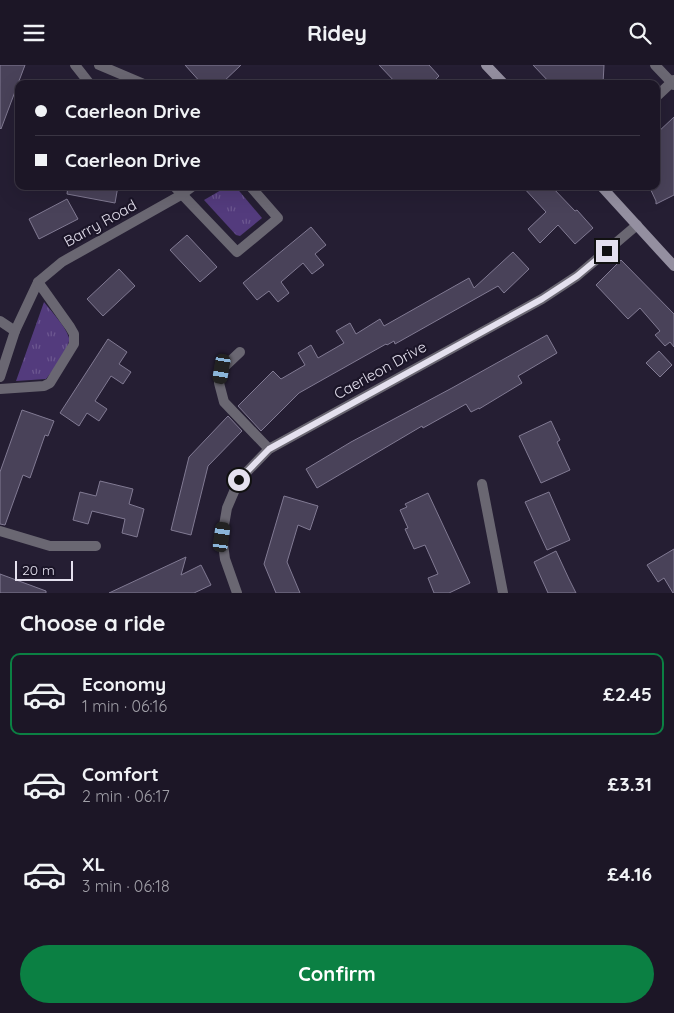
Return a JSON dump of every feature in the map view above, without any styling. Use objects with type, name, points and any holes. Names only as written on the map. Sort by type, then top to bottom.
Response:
[{"type":"street","points":[[74,65],[87,80]]},
{"type":"street","points":[[99,65],[135,80]]},
{"type":"street","points":[[486,65],[500,80]]},
{"type":"street","points":[[656,65],[673,83],[660,94]]},
{"type":"street","points":[[177,190],[237,252],[278,218],[254,190]]},
{"type":"street","name":"Barry Road","points":[[0,377],[16,331],[38,282],[62,262],[188,190]]},
{"type":"street","points":[[605,190],[674,266]]},
{"type":"street","name":"Caerleon Drive","points":[[237,593],[225,559],[222,537],[226,508],[239,480],[269,449],[542,299],[577,276],[637,225]]},
{"type":"street","points":[[0,389],[44,386],[50,383],[74,344],[74,334],[70,327],[38,282]]},
{"type":"street","points":[[0,321],[16,331]]},
{"type":"street","points":[[240,352],[222,369],[219,383],[224,401],[269,449]]},
{"type":"street","points":[[482,484],[502,593]]},
{"type":"street","points":[[0,531],[50,546],[96,545]]},
{"type":"green space","points":[[221,190],[238,190],[262,218],[240,236],[236,235],[204,200]]},
{"type":"green space","points":[[44,302],[68,334],[69,342],[46,379],[16,381]]},
{"type":"building","points":[[0,65],[25,65],[19,80],[15,80],[15,92],[0,128]]},
{"type":"building","points":[[185,65],[241,65],[225,80],[198,80]]},
{"type":"building","points":[[379,65],[429,65],[439,76],[435,80],[393,80]]},
{"type":"building","points":[[533,65],[604,65],[603,80],[547,80]]},
{"type":"building","points":[[674,117],[674,195],[656,204],[651,190],[660,190],[660,130]]},
{"type":"building","points":[[68,190],[117,190],[115,203],[67,194]]},
{"type":"building","points":[[526,190],[555,190],[593,228],[575,244],[558,225],[540,243],[528,229],[546,212]]},
{"type":"building","points":[[67,199],[78,219],[39,239],[29,219]]},
{"type":"building","points":[[311,227],[326,245],[315,254],[324,265],[312,274],[303,263],[281,282],[289,293],[278,302],[269,291],[257,300],[243,283]]},
{"type":"building","points":[[187,235],[217,267],[200,282],[170,250]]},
{"type":"building","points":[[513,252],[529,269],[504,293],[498,286],[395,344],[394,341],[386,344],[299,393],[261,431],[238,406],[273,371],[281,379],[305,365],[298,353],[311,345],[318,358],[344,343],[336,331],[350,323],[356,334],[380,319],[384,326],[469,278],[474,288]]},
{"type":"building","points":[[621,260],[674,314],[674,347],[670,342],[665,346],[655,335],[660,331],[640,308],[628,319],[596,285]]},
{"type":"building","points":[[119,269],[135,286],[103,316],[87,299]]},
{"type":"building","points":[[547,335],[557,353],[518,376],[522,383],[479,409],[471,412],[466,404],[423,428],[422,426],[317,488],[306,469],[351,442]]},
{"type":"building","points":[[108,339],[127,352],[119,364],[131,372],[123,384],[111,376],[95,401],[107,409],[99,421],[87,413],[79,426],[60,413]]},
{"type":"building","points":[[659,351],[672,365],[660,377],[646,363]]},
{"type":"building","points":[[22,410],[54,421],[48,436],[45,435],[30,478],[23,475],[5,525],[0,524],[0,472]]},
{"type":"building","points":[[228,416],[242,431],[208,466],[191,535],[171,530],[189,457]]},
{"type":"building","points":[[551,421],[560,440],[557,442],[570,470],[541,483],[519,436]]},
{"type":"building","points":[[100,481],[133,489],[129,504],[144,509],[137,537],[122,533],[125,519],[92,511],[88,524],[73,520],[80,492],[96,496]]},
{"type":"building","points":[[549,492],[570,540],[547,550],[525,502]]},
{"type":"building","points":[[428,493],[470,583],[449,593],[434,593],[428,578],[438,574],[425,545],[414,549],[405,529],[408,528],[400,510],[407,507],[405,504]]},
{"type":"building","points":[[284,496],[318,506],[310,530],[298,525],[287,562],[300,593],[276,593],[264,564]]},
{"type":"building","points":[[674,549],[673,593],[664,578],[658,582],[647,565]]},
{"type":"building","points":[[556,551],[576,593],[548,593],[534,562]]},
{"type":"building","points":[[186,557],[181,575],[201,565],[211,585],[194,593],[109,593]]},
{"type":"building","points":[[0,574],[46,591],[46,593],[0,593]]},
{"type":"route","points":[[239,480],[269,449],[542,299],[577,276],[607,251]]}]
